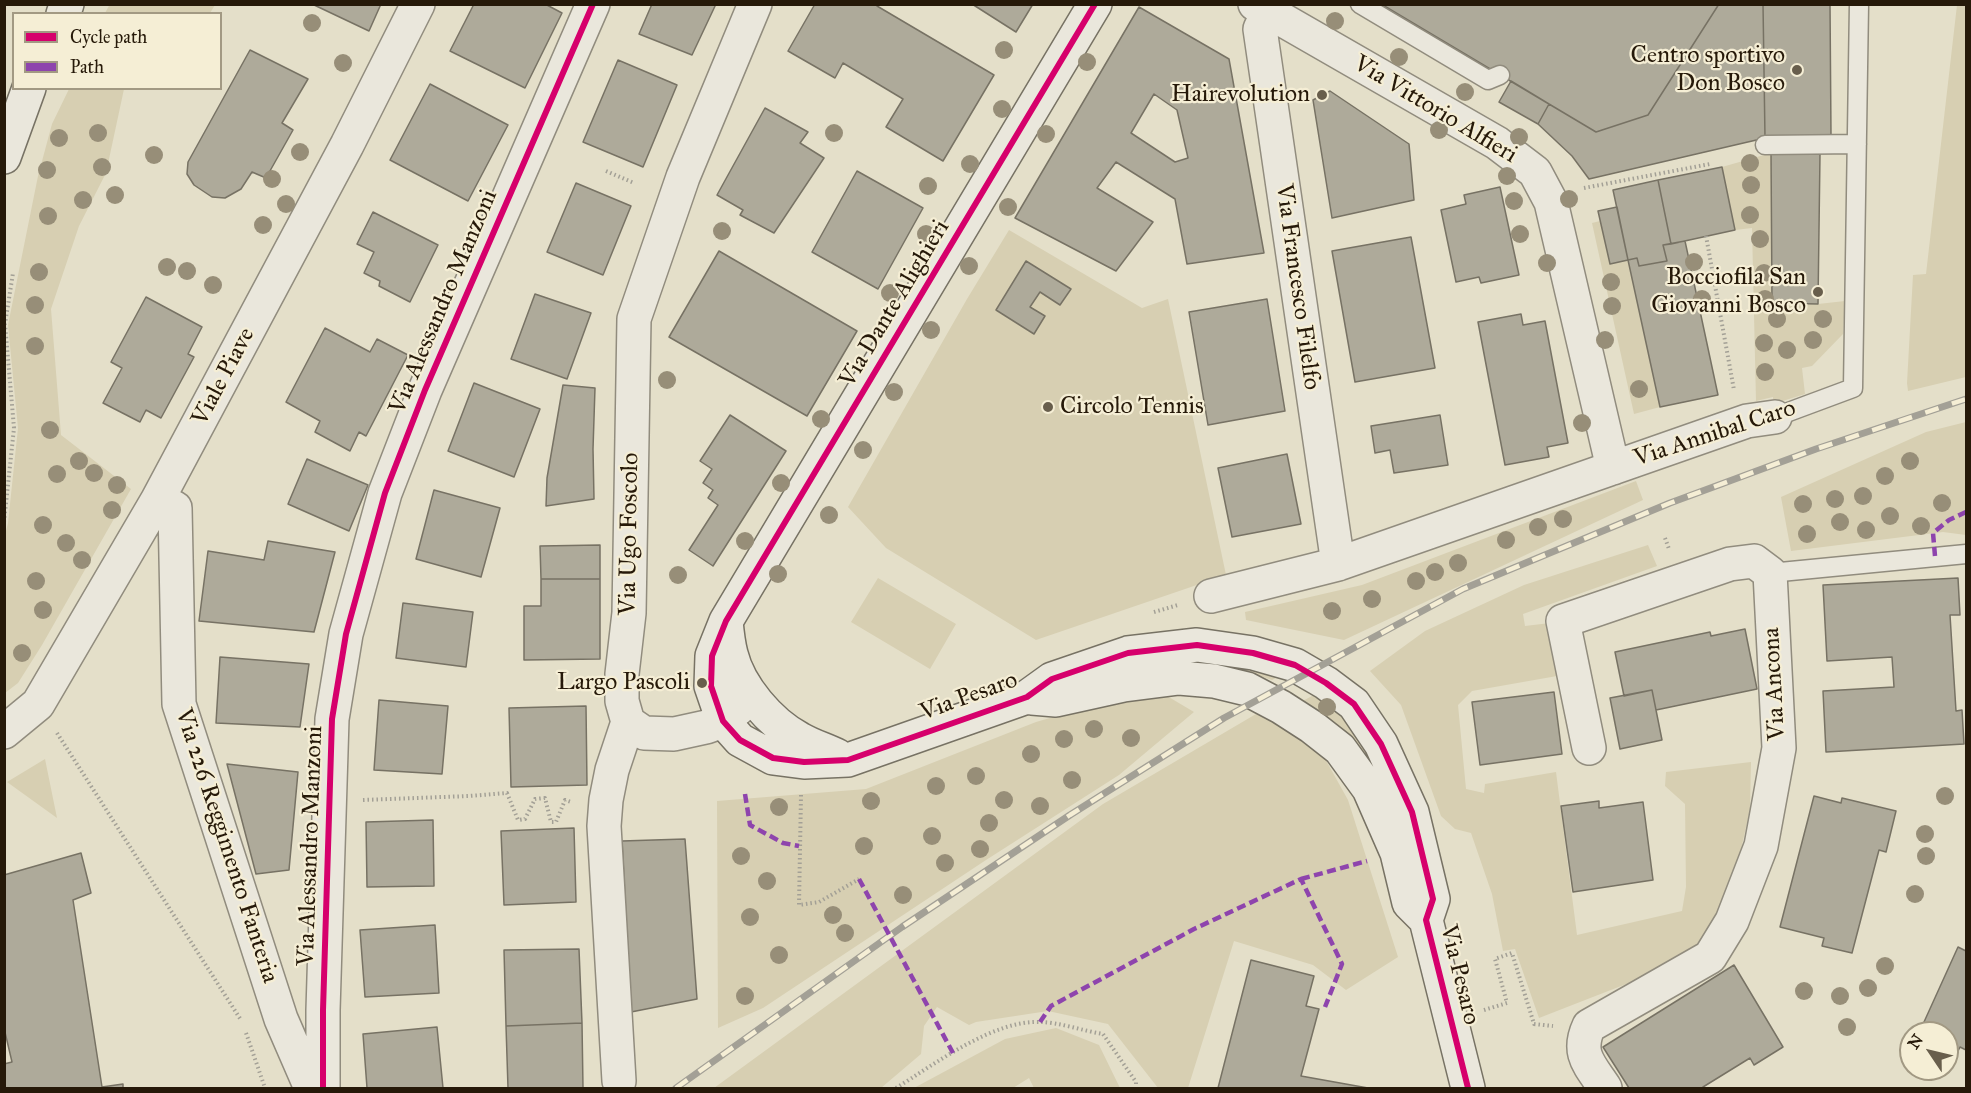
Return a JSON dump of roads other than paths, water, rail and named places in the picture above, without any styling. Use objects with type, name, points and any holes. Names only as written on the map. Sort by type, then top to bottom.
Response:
[{"type":"street","name":"Viale Piave","points":[[4,732],[38,704],[158,499],[336,166],[418,4]]},
{"type":"street","name":"Via Alessandro Manzoni","points":[[323,1089],[323,1010],[332,719],[346,634],[385,493],[425,390],[592,4]]},
{"type":"street","name":"Via Ugo Foscolo","points":[[628,722],[622,701],[622,674],[629,613],[634,319],[683,177],[755,4]]},
{"type":"street","name":"Via Dante Alighieri","points":[[726,621],[1095,4]]},
{"type":"street","name":"Via Vittorio Alfieri","points":[[1262,8],[1497,143],[1535,172],[1551,202],[1613,468]]},
{"type":"street","name":"Via Francesco Filelfo","points":[[1262,8],[1260,29],[1338,564]]},
{"type":"street","points":[[4,157],[28,90]]},
{"type":"street","name":"Via Annibal Caro","points":[[1211,596],[1338,564],[1747,421],[1775,417]]},
{"type":"street","name":"Via 226 Reggimento Fanteria","points":[[158,499],[175,508],[179,704],[281,1019],[311,1089]]},
{"type":"street","points":[[1589,748],[1563,621],[1730,564],[1754,561],[1770,573]]},
{"type":"street","name":"Via Ancona","points":[[1605,1089],[1583,1053],[1583,1037],[1589,1026],[1710,957],[1731,921],[1761,846],[1780,739],[1770,573]]},
{"type":"street","points":[[723,721],[711,686],[712,656],[726,621]]},
{"type":"street","points":[[726,621],[731,655],[739,676],[752,697],[766,713],[798,739],[848,760]]},
{"type":"street","name":"Via Pesaro","points":[[723,721],[740,740],[773,758],[804,762],[848,760],[1027,698],[1052,679],[1128,653],[1197,645],[1253,653],[1295,665],[1326,683],[1354,704],[1381,744],[1412,812],[1433,899],[1426,920]]},
{"type":"street","name":"Via Pesaro","points":[[1027,698],[1056,700],[1124,685],[1179,678],[1214,681],[1246,689],[1281,707],[1340,749],[1369,789],[1397,853],[1409,903],[1426,920],[1468,1089]]},
{"type":"street","points":[[619,1081],[604,826],[612,770],[628,722],[644,733],[674,734],[723,721],[752,697]]},
{"type":"lane","points":[[1360,4],[1488,80],[1500,75]]},
{"type":"lane","name":"Via Annibal Caro","points":[[1775,417],[1853,388],[1859,4]]},
{"type":"lane","points":[[1765,145],[1857,144]]},
{"type":"lane","points":[[1770,573],[1966,554]]},
{"type":"railway","points":[[676,1088],[902,927],[1070,815],[1224,718],[1463,589],[1670,503],[1816,449],[1966,399]]},
{"type":"place","name":"Centro sportivo Don Bosco","points":[[1797,70]]},
{"type":"place","name":"Hairevolution","points":[[1322,95]]},
{"type":"place","name":"Bocciofila San Giovanni Bosco","points":[[1818,292]]},
{"type":"place","name":"Circolo Tennis","points":[[1048,407]]},
{"type":"place","name":"Largo Pascoli","points":[[702,683]]}]
